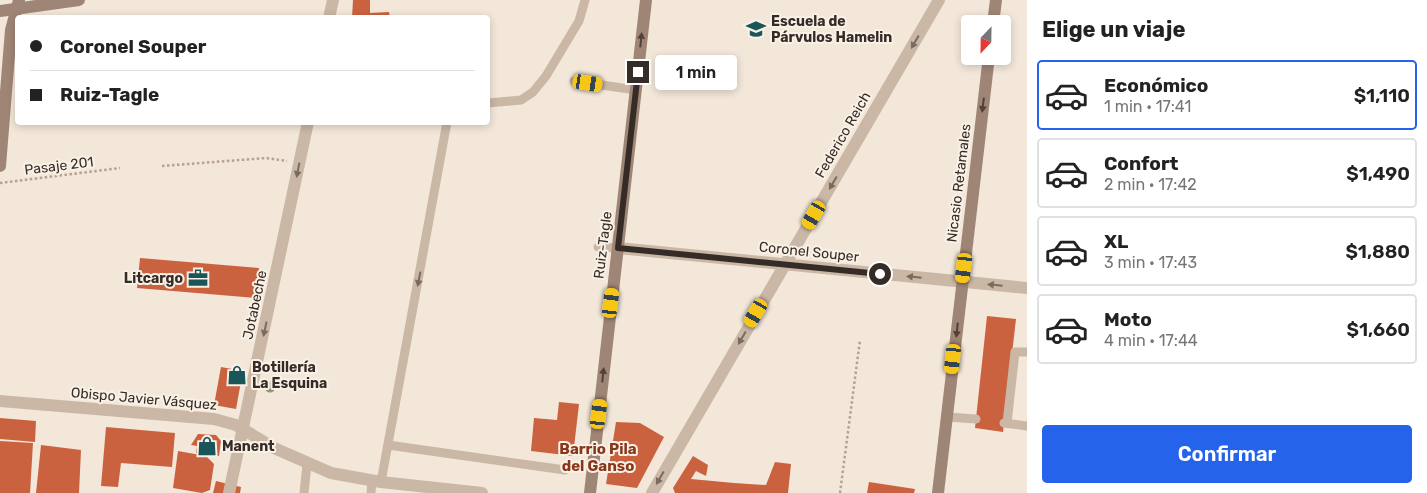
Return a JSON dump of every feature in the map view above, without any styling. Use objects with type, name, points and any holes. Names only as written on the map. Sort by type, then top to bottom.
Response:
[{"type":"street","points":[[0,12],[17,5],[79,0]]},
{"type":"street","points":[[330,15],[333,0]]},
{"type":"street","name":"Ruiz-Tagle","points":[[590,493],[646,0]]},
{"type":"street","name":"Federico Reich","points":[[652,493],[939,0]]},
{"type":"street","points":[[994,15],[996,0]]},
{"type":"street","points":[[0,166],[11,30],[17,5]]},
{"type":"street","name":"Nicasio Retamales","points":[[938,493],[988,65]]},
{"type":"street","name":"Jotabeche","points":[[229,493],[307,125]]},
{"type":"street","name":"Coronel Souper","points":[[618,248],[1027,288]]},
{"type":"street","name":"Obispo Javier Vásquez","points":[[0,402],[214,418],[244,429],[274,448],[331,473],[375,485],[482,493]]},
{"type":"lane","points":[[490,102],[521,100],[533,92],[546,76],[579,21],[585,0]]},
{"type":"lane","points":[[574,81],[636,90]]},
{"type":"lane","points":[[375,485],[388,445],[446,125]]},
{"type":"lane","points":[[598,247],[618,248]]},
{"type":"lane","points":[[1027,352],[1015,352],[1006,423],[1027,426]]},
{"type":"lane","points":[[947,417],[976,419]]},
{"type":"lane","points":[[388,445],[565,470]]},
{"type":"lane","points":[[304,493],[307,464]]},
{"type":"path","points":[[162,166],[266,158],[300,163]]},
{"type":"path","name":"Pasaje 201","points":[[0,183],[120,168]]},
{"type":"path","points":[[840,493],[860,340]]},
{"type":"building","points":[[353,0],[370,0],[370,13],[389,12],[390,15],[352,15]]},
{"type":"building","name":"Litcargo","points":[[140,258],[259,268],[256,298],[137,288]]},
{"type":"building","points":[[987,316],[1016,319],[1003,432],[975,428]]},
{"type":"building","points":[[221,367],[243,371],[236,409],[214,405]]},
{"type":"building","points":[[559,402],[579,404],[573,456],[531,451],[534,418],[557,420]]},
{"type":"building","points":[[0,418],[36,421],[35,442],[0,439]]},
{"type":"building","points":[[616,422],[640,423],[664,437],[637,488],[606,484]]},
{"type":"building","points":[[106,427],[175,433],[172,467],[121,463],[118,487],[101,486]]},
{"type":"building","name":"Manent","points":[[198,434],[216,435],[221,441],[219,456],[196,453],[197,446],[191,445]]},
{"type":"building","points":[[0,441],[33,443],[30,493],[0,493]]},
{"type":"building","points":[[41,445],[81,450],[79,493],[36,493]]},
{"type":"building","points":[[178,451],[206,456],[214,464],[210,490],[202,493],[173,488]]},
{"type":"building","points":[[693,456],[708,465],[706,476],[696,471],[691,479],[734,483],[766,485],[775,462],[791,464],[788,493],[675,493],[673,488]]},
{"type":"building","points":[[216,481],[241,487],[240,493],[213,493]]},
{"type":"building","points":[[869,482],[915,489],[914,493],[867,493]]},
{"type":"place","name":"Escuela de Párvulos Hamelin","points":[[756,29]]},
{"type":"place","name":"Litcargo","points":[[198,278]]},
{"type":"place","name":"Botillería La Esquina","points":[[237,375]]},
{"type":"place","name":"Manent","points":[[207,446]]},
{"type":"district","name":"Barrio Pila del Ganso","points":[[598,458]]},
{"type":"route","points":[[638,72],[618,248],[880,274]]}]
